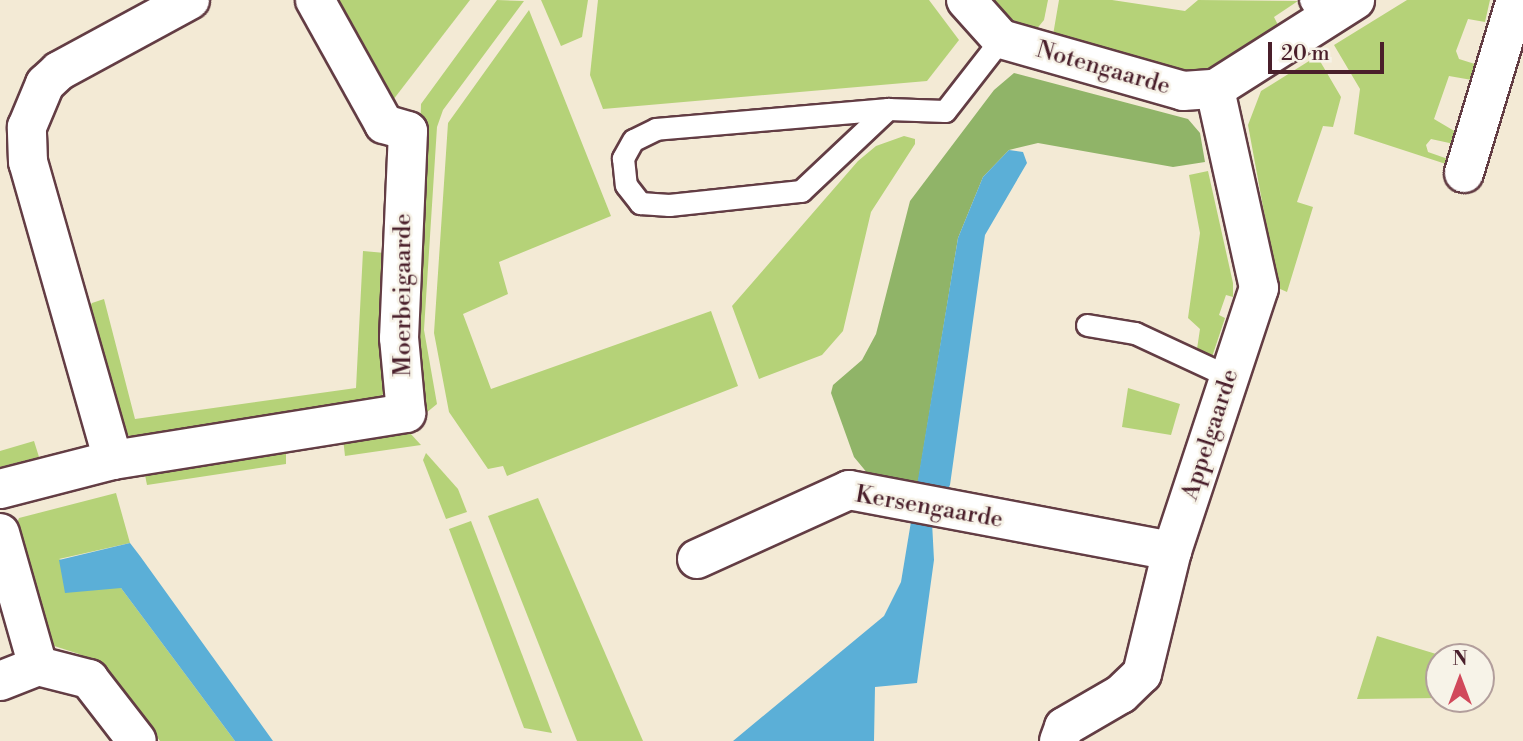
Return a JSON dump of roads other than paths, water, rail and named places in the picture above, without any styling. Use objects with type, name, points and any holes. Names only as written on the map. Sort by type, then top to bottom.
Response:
[{"type":"street","points":[[113,460],[14,166],[45,85],[60,71],[190,0]]},
{"type":"street","name":"Moerbeigaarde","points":[[0,489],[113,460],[407,413],[399,338],[408,131],[384,124],[315,0]]},
{"type":"street","points":[[967,0],[1001,39]]},
{"type":"street","points":[[1215,89],[1316,9],[1355,0]]},
{"type":"street","points":[[1464,173],[1516,0]]},
{"type":"street","name":"Notengaarde","points":[[1001,39],[1183,91],[1215,89]]},
{"type":"street","name":"Appelgaarde","points":[[1059,741],[1064,727],[1121,694],[1142,674],[1172,551],[1259,288],[1215,89]]},
{"type":"street","name":"Kersengaarde","points":[[697,559],[849,491],[908,505],[1172,551]]},
{"type":"street","points":[[0,533],[38,666]]},
{"type":"street","points":[[0,681],[38,666],[89,679],[136,741]]},
{"type":"lane","points":[[888,109],[801,191],[669,205],[640,203],[626,185],[623,158],[633,140],[656,129],[888,109],[945,111],[1001,39]]},
{"type":"lane","points":[[1087,325],[1135,333],[1230,377]]},
{"type":"water","points":[[1009,150],[1023,152],[1027,163],[985,235],[950,485],[932,522],[934,560],[917,683],[875,687],[874,741],[733,741],[884,616],[901,582],[958,238],[983,177]]},
{"type":"water","points":[[130,543],[273,741],[235,741],[121,588],[65,593],[59,560]]}]
